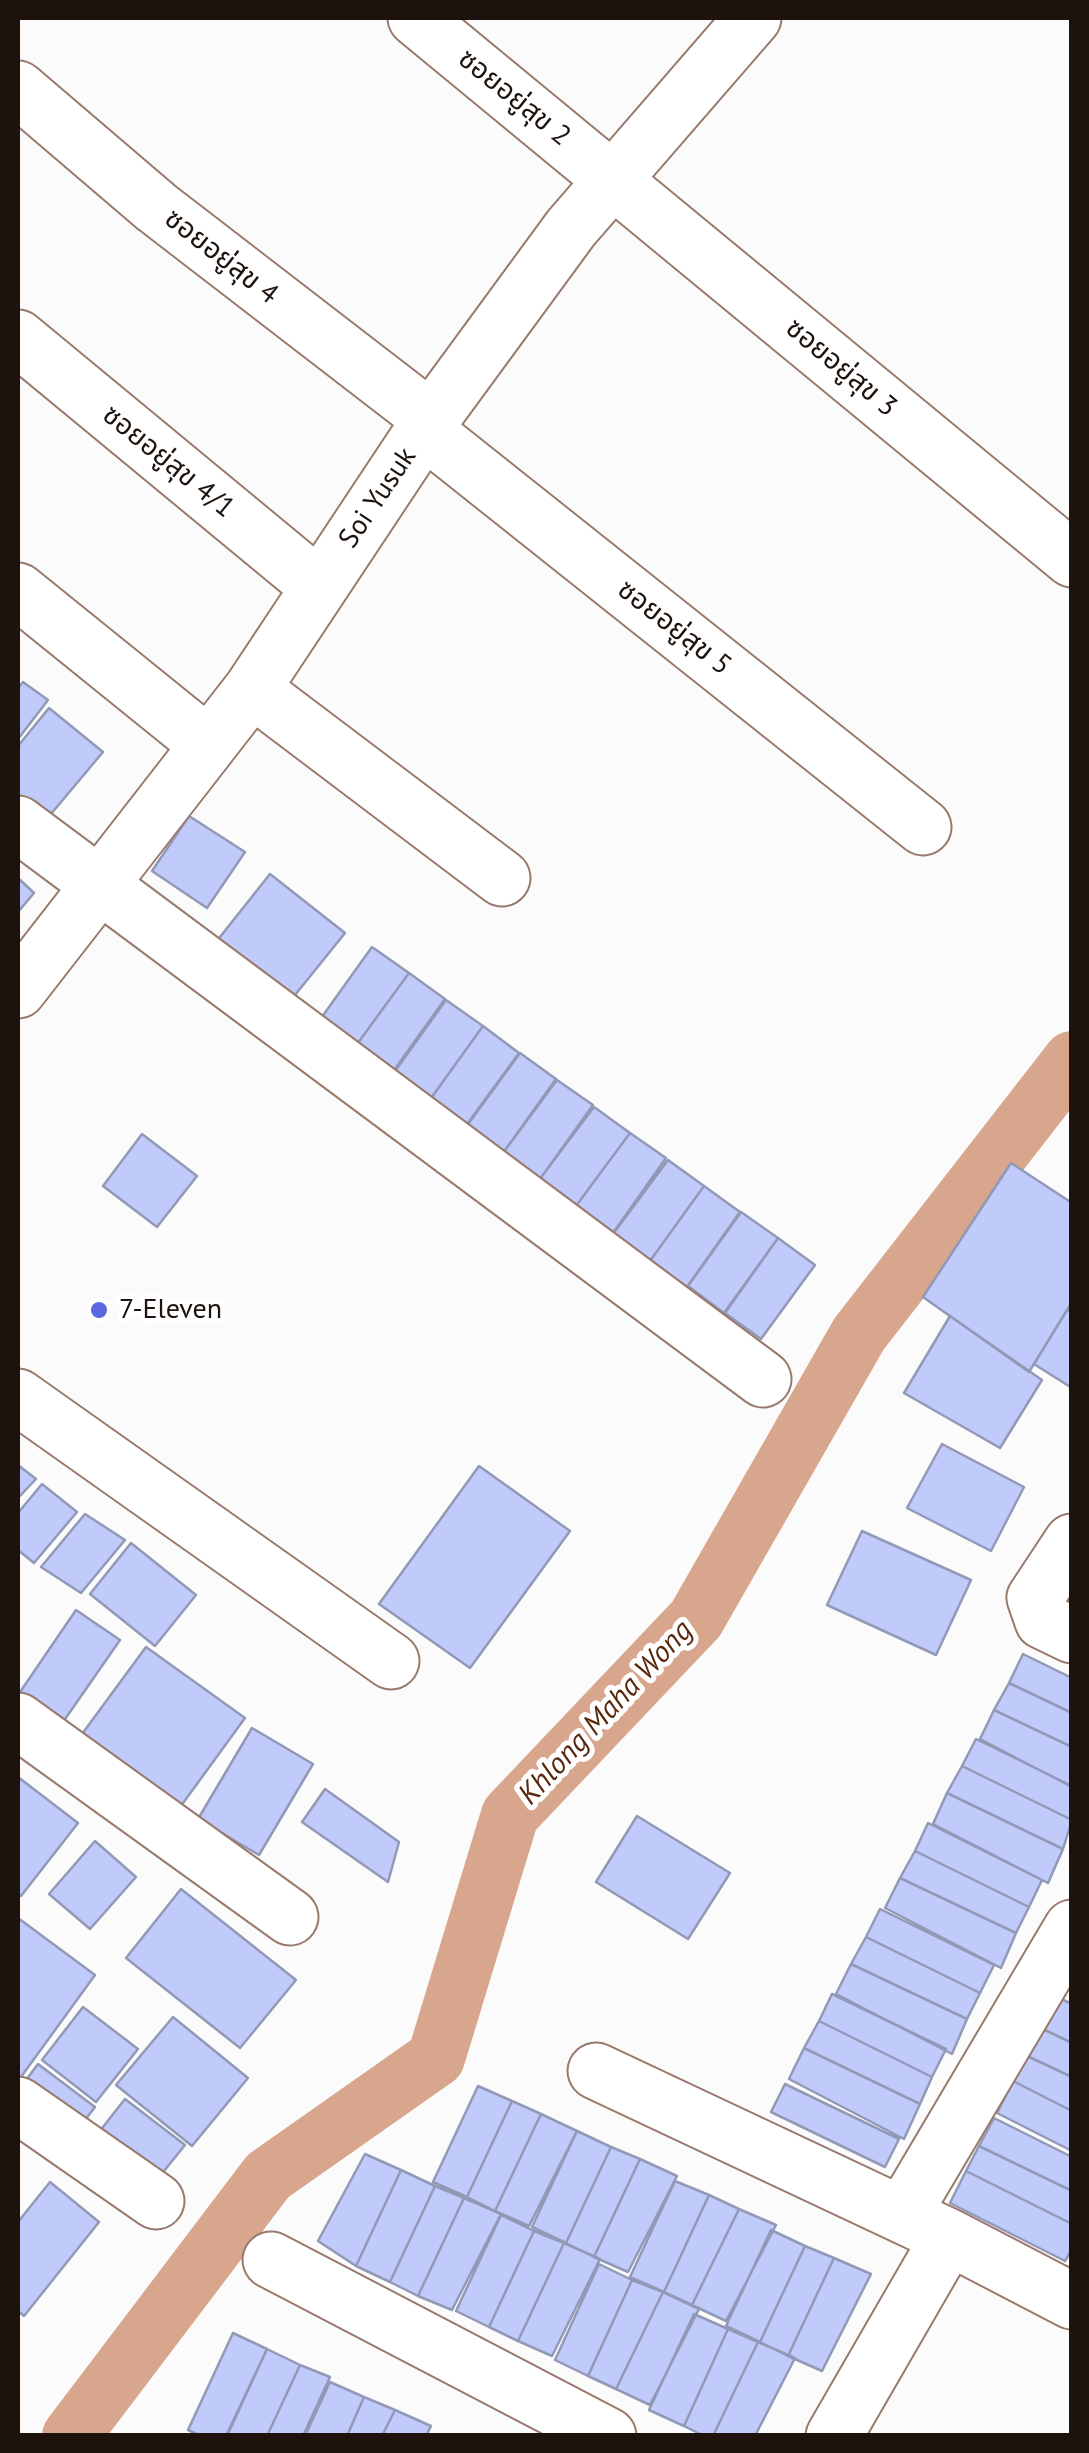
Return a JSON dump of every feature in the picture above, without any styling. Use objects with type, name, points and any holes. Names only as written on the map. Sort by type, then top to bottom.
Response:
[{"type":"street","name":"ซอยอยู่สุข 2","points":[[416,18],[611,178]]},
{"type":"street","name":"Soi Yusuk","points":[[18,990],[206,743],[252,689],[427,424],[611,178],[754,18]]},
{"type":"street","name":"ซอยอยู่สุข 4","points":[[18,89],[156,206],[427,424]]},
{"type":"street","name":"ซอยอยู่สุข 3","points":[[611,178],[1072,559]]},
{"type":"street","name":"ซอยอยู่สุข 4/1","points":[[18,338],[318,586]]},
{"type":"street","name":"ซอยอยู่สุข 5","points":[[427,424],[923,828]]},
{"type":"street","points":[[18,591],[206,743]]},
{"type":"street","points":[[252,689],[502,878]]},
{"type":"street","points":[[18,824],[763,1379]]},
{"type":"street","points":[[18,1397],[390,1661]]},
{"type":"street","points":[[1072,1542],[1035,1598],[1049,1626],[1072,1635]]},
{"type":"street","points":[[18,1722],[290,1917]]},
{"type":"street","points":[[834,2436],[925,2226],[1072,1928]]},
{"type":"street","points":[[596,2070],[925,2226],[1072,2301]]},
{"type":"street","points":[[18,2105],[156,2201]]},
{"type":"street","points":[[271,2260],[608,2436]]},
{"type":"building","points":[[23,682],[48,700],[18,739],[18,688]]},
{"type":"building","points":[[49,708],[103,752],[40,827],[18,809],[18,746]]},
{"type":"building","points":[[189,816],[245,852],[207,908],[152,871]]},
{"type":"building","points":[[270,874],[345,933],[291,1000],[216,942]]},
{"type":"building","points":[[18,878],[34,893],[18,912]]},
{"type":"building","points":[[372,947],[409,973],[355,1047],[319,1021]]},
{"type":"building","points":[[409,973],[445,999],[392,1073],[355,1047]]},
{"type":"building","points":[[446,1000],[483,1026],[429,1101],[393,1074]]},
{"type":"building","points":[[483,1026],[519,1053],[465,1127],[429,1101]]},
{"type":"building","points":[[520,1053],[556,1079],[503,1153],[466,1127]]},
{"type":"building","points":[[557,1080],[593,1105],[540,1179],[503,1153]]},
{"type":"building","points":[[594,1107],[630,1133],[576,1206],[539,1180]]},
{"type":"building","points":[[630,1133],[666,1158],[613,1233],[576,1206]]},
{"type":"building","points":[[142,1134],[197,1176],[157,1227],[103,1186]]},
{"type":"building","points":[[668,1160],[704,1186],[650,1261],[613,1234]]},
{"type":"building","points":[[1011,1163],[1072,1203],[1072,1302],[1029,1372],[923,1297]]},
{"type":"building","points":[[704,1186],[740,1212],[687,1287],[650,1261]]},
{"type":"building","points":[[741,1212],[778,1238],[724,1313],[688,1286]]},
{"type":"building","points":[[778,1238],[815,1265],[761,1339],[725,1313]]},
{"type":"building","points":[[1067,1310],[1072,1312],[1072,1388],[1034,1364]]},
{"type":"building","points":[[950,1316],[1042,1380],[1000,1448],[904,1393]]},
{"type":"building","points":[[942,1444],[1024,1487],[991,1551],[907,1508]]},
{"type":"building","points":[[18,1465],[36,1479],[18,1498]]},
{"type":"building","points":[[479,1466],[570,1531],[470,1668],[379,1604]]},
{"type":"building","points":[[42,1484],[77,1512],[34,1563],[18,1550],[18,1513]]},
{"type":"building","points":[[85,1514],[125,1540],[81,1593],[41,1567]]},
{"type":"building","points":[[862,1531],[971,1580],[936,1655],[827,1605]]},
{"type":"building","points":[[131,1543],[196,1595],[155,1646],[90,1594]]},
{"type":"building","points":[[76,1610],[120,1640],[54,1735],[18,1695]]},
{"type":"building","points":[[146,1647],[245,1718],[170,1821],[71,1749]]},
{"type":"building","points":[[1023,1654],[1072,1678],[1072,1713],[1009,1683]]},
{"type":"building","points":[[1009,1683],[1072,1713],[1072,1747],[994,1710]]},
{"type":"building","points":[[994,1710],[1072,1747],[1072,1787],[980,1739]]},
{"type":"building","points":[[252,1728],[313,1764],[259,1855],[198,1819]]},
{"type":"building","points":[[976,1739],[1072,1786],[1072,1820],[962,1766]]},
{"type":"building","points":[[962,1766],[1072,1820],[1063,1849],[947,1793]]},
{"type":"building","points":[[18,1777],[78,1823],[21,1896],[18,1893]]},
{"type":"building","points":[[325,1789],[399,1842],[388,1882],[302,1822]]},
{"type":"building","points":[[947,1793],[1063,1849],[1048,1883],[933,1824]]},
{"type":"building","points":[[637,1816],[730,1873],[688,1939],[596,1882]]},
{"type":"building","points":[[928,1823],[1042,1880],[1029,1907],[915,1851]]},
{"type":"building","points":[[95,1841],[136,1877],[90,1929],[49,1894]]},
{"type":"building","points":[[915,1851],[1029,1907],[1016,1933],[900,1878]]},
{"type":"building","points":[[900,1878],[1016,1933],[1001,1968],[885,1908]]},
{"type":"building","points":[[181,1889],[296,1980],[240,2048],[126,1958]]},
{"type":"building","points":[[880,1909],[994,1965],[980,1993],[866,1937]]},
{"type":"building","points":[[18,1918],[95,1975],[18,2081]]},
{"type":"building","points":[[866,1937],[980,1993],[967,2019],[851,1964]]},
{"type":"building","points":[[851,1964],[967,2019],[952,2054],[836,1994]]},
{"type":"building","points":[[832,1994],[946,2049],[932,2077],[819,2021]]},
{"type":"building","points":[[1059,1998],[1072,2004],[1072,2043],[1043,2029]]},
{"type":"building","points":[[83,2007],[138,2049],[96,2102],[42,2060]]},
{"type":"building","points":[[173,2017],[248,2078],[192,2146],[116,2085]]},
{"type":"building","points":[[819,2021],[932,2077],[920,2104],[804,2048]]},
{"type":"building","points":[[1041,2028],[1072,2043],[1072,2077],[1027,2056]]},
{"type":"building","points":[[804,2048],[920,2104],[904,2139],[789,2079]]},
{"type":"building","points":[[1027,2056],[1072,2077],[1072,2111],[1013,2081]]},
{"type":"building","points":[[38,2064],[95,2107],[72,2137],[18,2091]]},
{"type":"building","points":[[1013,2081],[1072,2111],[1072,2151],[997,2113]]},
{"type":"building","points":[[785,2084],[899,2139],[885,2167],[771,2112]]},
{"type":"building","points":[[478,2086],[512,2101],[467,2197],[433,2182]]},
{"type":"building","points":[[125,2099],[185,2145],[147,2192],[88,2146]]},
{"type":"building","points":[[512,2101],[541,2114],[495,2211],[467,2197]]},
{"type":"building","points":[[541,2114],[577,2131],[529,2226],[495,2211]]},
{"type":"building","points":[[994,2118],[1072,2157],[1072,2191],[979,2146]]},
{"type":"building","points":[[577,2131],[611,2147],[566,2243],[532,2227]]},
{"type":"building","points":[[979,2146],[1072,2191],[1072,2224],[966,2171]]},
{"type":"building","points":[[611,2147],[640,2159],[594,2257],[566,2243]]},
{"type":"building","points":[[365,2154],[401,2170],[356,2266],[318,2241]]},
{"type":"building","points":[[640,2159],[677,2176],[628,2272],[594,2257]]},
{"type":"building","points":[[401,2170],[435,2186],[390,2282],[356,2266]]},
{"type":"building","points":[[966,2171],[1072,2224],[1072,2249],[1065,2261],[950,2203]]},
{"type":"building","points":[[675,2181],[709,2195],[664,2292],[630,2277]]},
{"type":"building","points":[[50,2182],[99,2222],[24,2316],[18,2311],[18,2222]]},
{"type":"building","points":[[435,2186],[464,2198],[418,2296],[390,2282]]},
{"type":"building","points":[[709,2195],[739,2209],[692,2305],[664,2292]]},
{"type":"building","points":[[464,2198],[501,2214],[452,2310],[418,2296]]},
{"type":"building","points":[[739,2209],[776,2225],[726,2321],[692,2305]]},
{"type":"building","points":[[501,2215],[534,2231],[489,2327],[456,2311]]},
{"type":"building","points":[[771,2230],[805,2246],[760,2342],[726,2326]]},
{"type":"building","points":[[534,2231],[564,2243],[518,2341],[489,2327]]},
{"type":"building","points":[[564,2243],[600,2259],[552,2356],[518,2341]]},
{"type":"building","points":[[805,2246],[834,2258],[788,2356],[760,2342]]},
{"type":"building","points":[[834,2258],[871,2274],[822,2371],[788,2356]]},
{"type":"building","points":[[599,2264],[632,2280],[588,2376],[555,2360]]},
{"type":"building","points":[[632,2280],[663,2292],[616,2389],[588,2376]]},
{"type":"building","points":[[663,2292],[699,2309],[650,2405],[616,2389]]},
{"type":"building","points":[[694,2314],[728,2329],[684,2426],[649,2410]]},
{"type":"building","points":[[728,2329],[758,2342],[713,2436],[704,2436],[684,2426]]},
{"type":"building","points":[[233,2333],[267,2349],[226,2436],[201,2436],[188,2430]]},
{"type":"building","points":[[758,2342],[795,2358],[755,2436],[713,2436]]},
{"type":"building","points":[[267,2349],[300,2365],[267,2436],[227,2436]]},
{"type":"building","points":[[300,2365],[330,2377],[303,2436],[267,2436]]},
{"type":"building","points":[[330,2382],[364,2397],[347,2436],[305,2436]]},
{"type":"building","points":[[364,2397],[395,2410],[382,2436],[347,2436]]},
{"type":"building","points":[[395,2410],[431,2426],[426,2436],[382,2436]]},
{"type":"waterway","name":"Khlong Maha Wong","points":[[71,2436],[268,2176],[436,2058],[510,1815],[696,1619],[859,1334],[1072,1060]]},
{"type":"place","name":"7-Eleven","points":[[99,1310]]}]
